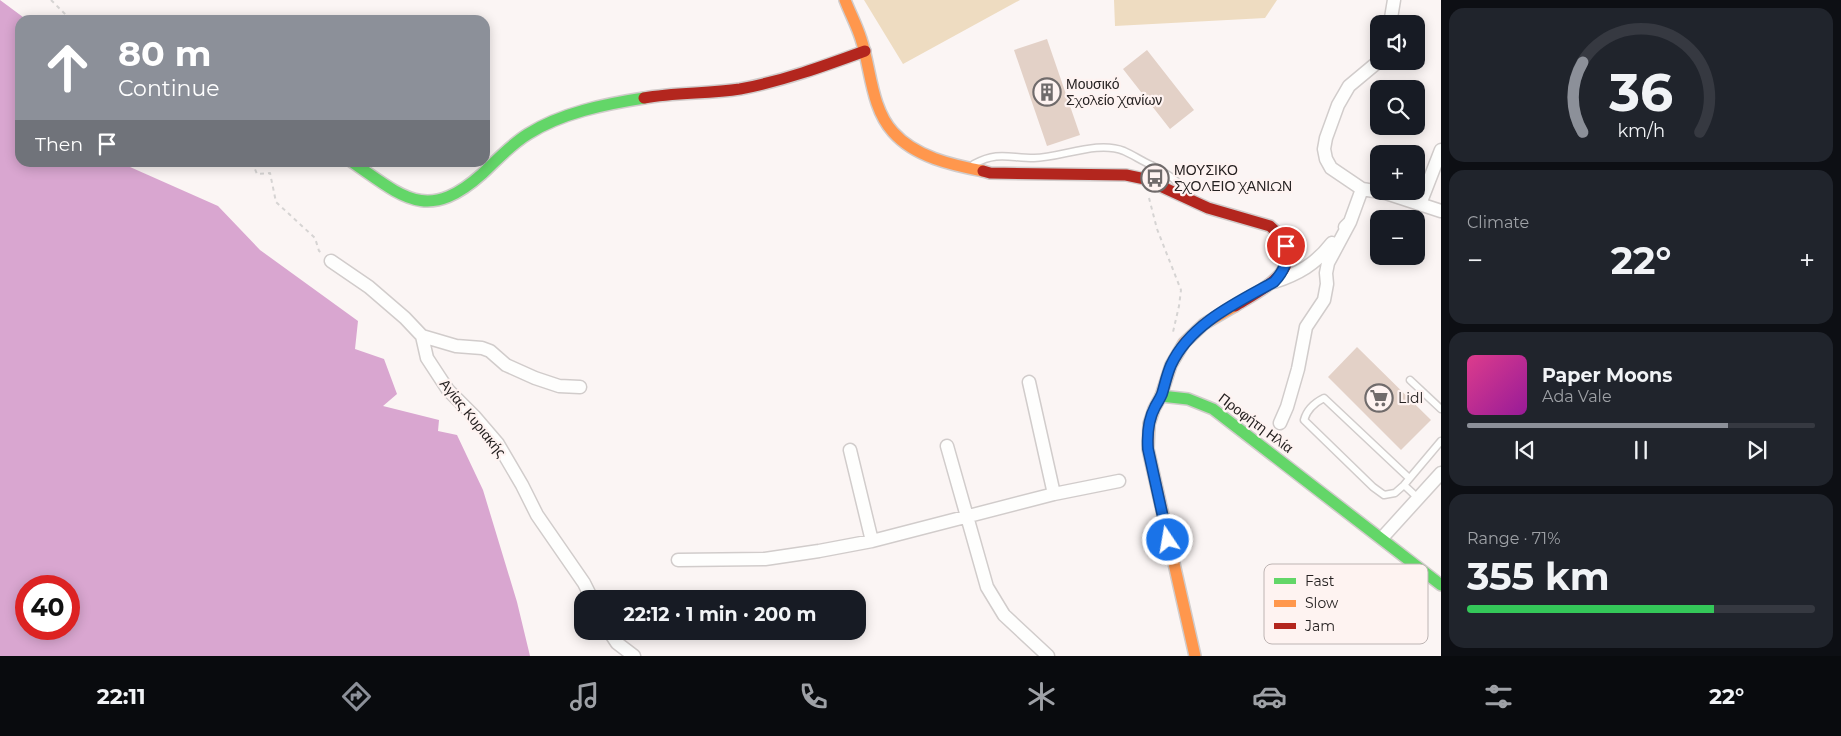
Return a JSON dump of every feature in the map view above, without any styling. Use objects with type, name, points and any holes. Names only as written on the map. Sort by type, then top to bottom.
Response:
[{"type":"street","points":[[845,0],[865,51],[879,109],[893,132],[913,148],[950,164],[967,169],[1004,174],[1110,174],[1145,179],[1208,208],[1270,226],[1277,232],[1286,246],[1287,262],[1283,272],[1274,282]]},
{"type":"street","points":[[1392,15],[1394,0]]},
{"type":"street","points":[[490,166],[524,137],[548,123],[560,119],[634,99],[759,85],[826,66],[865,51]]},
{"type":"street","points":[[1370,68],[1349,86],[1338,104],[1326,138],[1324,149],[1326,159],[1331,168],[1362,189],[1386,193],[1441,211]]},
{"type":"street","points":[[1420,204],[1441,150]]},
{"type":"street","points":[[359,167],[395,191],[415,201],[428,202],[439,201],[452,196],[489,167]]},
{"type":"street","points":[[1280,422],[1287,407],[1298,369],[1306,327],[1324,300],[1328,263],[1350,222],[1362,189]]},
{"type":"street","points":[[1195,656],[1148,449],[1149,424],[1154,408],[1162,396],[1171,365],[1181,348],[1194,333],[1226,310],[1274,282],[1297,274],[1314,263],[1324,254],[1350,222]]},
{"type":"street","name":"Αγίας Κυριακής","points":[[331,262],[369,287],[405,318],[422,336],[427,358],[448,390],[498,444],[537,515],[588,590]]},
{"type":"street","points":[[422,336],[456,346],[490,350],[506,365],[535,378],[559,386],[580,387]]},
{"type":"street","points":[[1029,382],[1054,494]]},
{"type":"street","name":"Προφήτη Ηλία","points":[[1162,396],[1191,398],[1213,409],[1415,564]]},
{"type":"street","points":[[947,446],[987,587],[1004,615],[1048,656]]},
{"type":"street","points":[[850,450],[872,541]]},
{"type":"street","points":[[1382,538],[1441,473]]},
{"type":"street","points":[[678,560],[765,560],[872,541],[1054,494],[1120,481]]},
{"type":"street","name":"Προφήτη Ηλία","points":[[1428,575],[1441,585]]},
{"type":"street","points":[[614,640],[634,656]]},
{"type":"lane","points":[[967,169],[983,160],[1000,155],[1033,158],[1056,156],[1081,150],[1112,148],[1124,151],[1164,172],[1179,183],[1189,198]]},
{"type":"lane","points":[[1410,380],[1441,410]]},
{"type":"lane","points":[[1409,478],[1324,398],[1317,401],[1308,410],[1304,420],[1378,492],[1384,495],[1395,493],[1404,485],[1441,441]]},
{"type":"lane","points":[[1404,485],[1419,499]]},
{"type":"path","points":[[51,0],[66,15]]},
{"type":"path","points":[[254,167],[257,174],[270,173],[276,202],[315,238],[319,251],[331,262]]},
{"type":"path","points":[[1145,179],[1157,230],[1181,290],[1172,335]]},
{"type":"shaded area","points":[[0,0],[20,15],[15,15],[15,167],[130,167],[218,206],[260,250],[358,321],[355,349],[384,359],[397,394],[383,406],[439,420],[438,431],[457,435],[483,490],[517,602],[530,656],[0,656]]},
{"type":"shaded area","points":[[864,0],[1020,0],[903,64]]},
{"type":"shaded area","points":[[1114,0],[1277,0],[1265,18],[1115,26]]},
{"type":"building","name":"Μουσικό Σχολείο Χανίων","points":[[1047,39],[1080,135],[1047,146],[1014,50]]},
{"type":"building","points":[[1147,50],[1194,110],[1170,129],[1123,69]]},
{"type":"building","name":"Lidl","points":[[1357,347],[1431,420],[1401,450],[1328,377]]},
{"type":"traffic: fast","points":[[490,166],[515,143],[555,120],[584,110],[644,98]]},
{"type":"traffic: fast","points":[[359,167],[401,194],[416,200],[430,201],[446,198],[463,189],[489,167]]},
{"type":"traffic: fast","points":[[1161,396],[1188,399],[1213,409],[1414,564]]},
{"type":"traffic: fast","points":[[1428,575],[1441,585]]},
{"type":"traffic: slow","points":[[845,0],[858,29],[872,88],[880,112],[893,132],[902,141],[923,154],[947,163],[983,171]]},
{"type":"traffic: slow","points":[[1195,656],[1148,449],[1149,424],[1171,365],[1184,343],[1204,324],[1235,306]]},
{"type":"traffic: jam","points":[[644,98],[728,91],[756,86],[803,73],[865,51]]},
{"type":"traffic: jam","points":[[983,171],[990,173],[1126,175],[1145,179],[1208,208],[1270,226],[1282,240],[1287,252],[1286,263],[1281,274],[1271,283],[1235,306]]},
{"type":"place","name":"Μουσικό Σχολείο Χανίων","points":[[1047,92]]},
{"type":"place","name":"ΜΟΥΣΙΚΟ ΣΧΟΛΕΙΟ ΧΑΝΙΩΝ","points":[[1155,178]]},
{"type":"place","name":"Lidl","points":[[1379,398]]},
{"type":"route","points":[[1168,540],[1148,449],[1148,437],[1149,424],[1154,408],[1162,396],[1171,365],[1184,343],[1204,324],[1274,282],[1283,272],[1287,262],[1286,246]]}]
